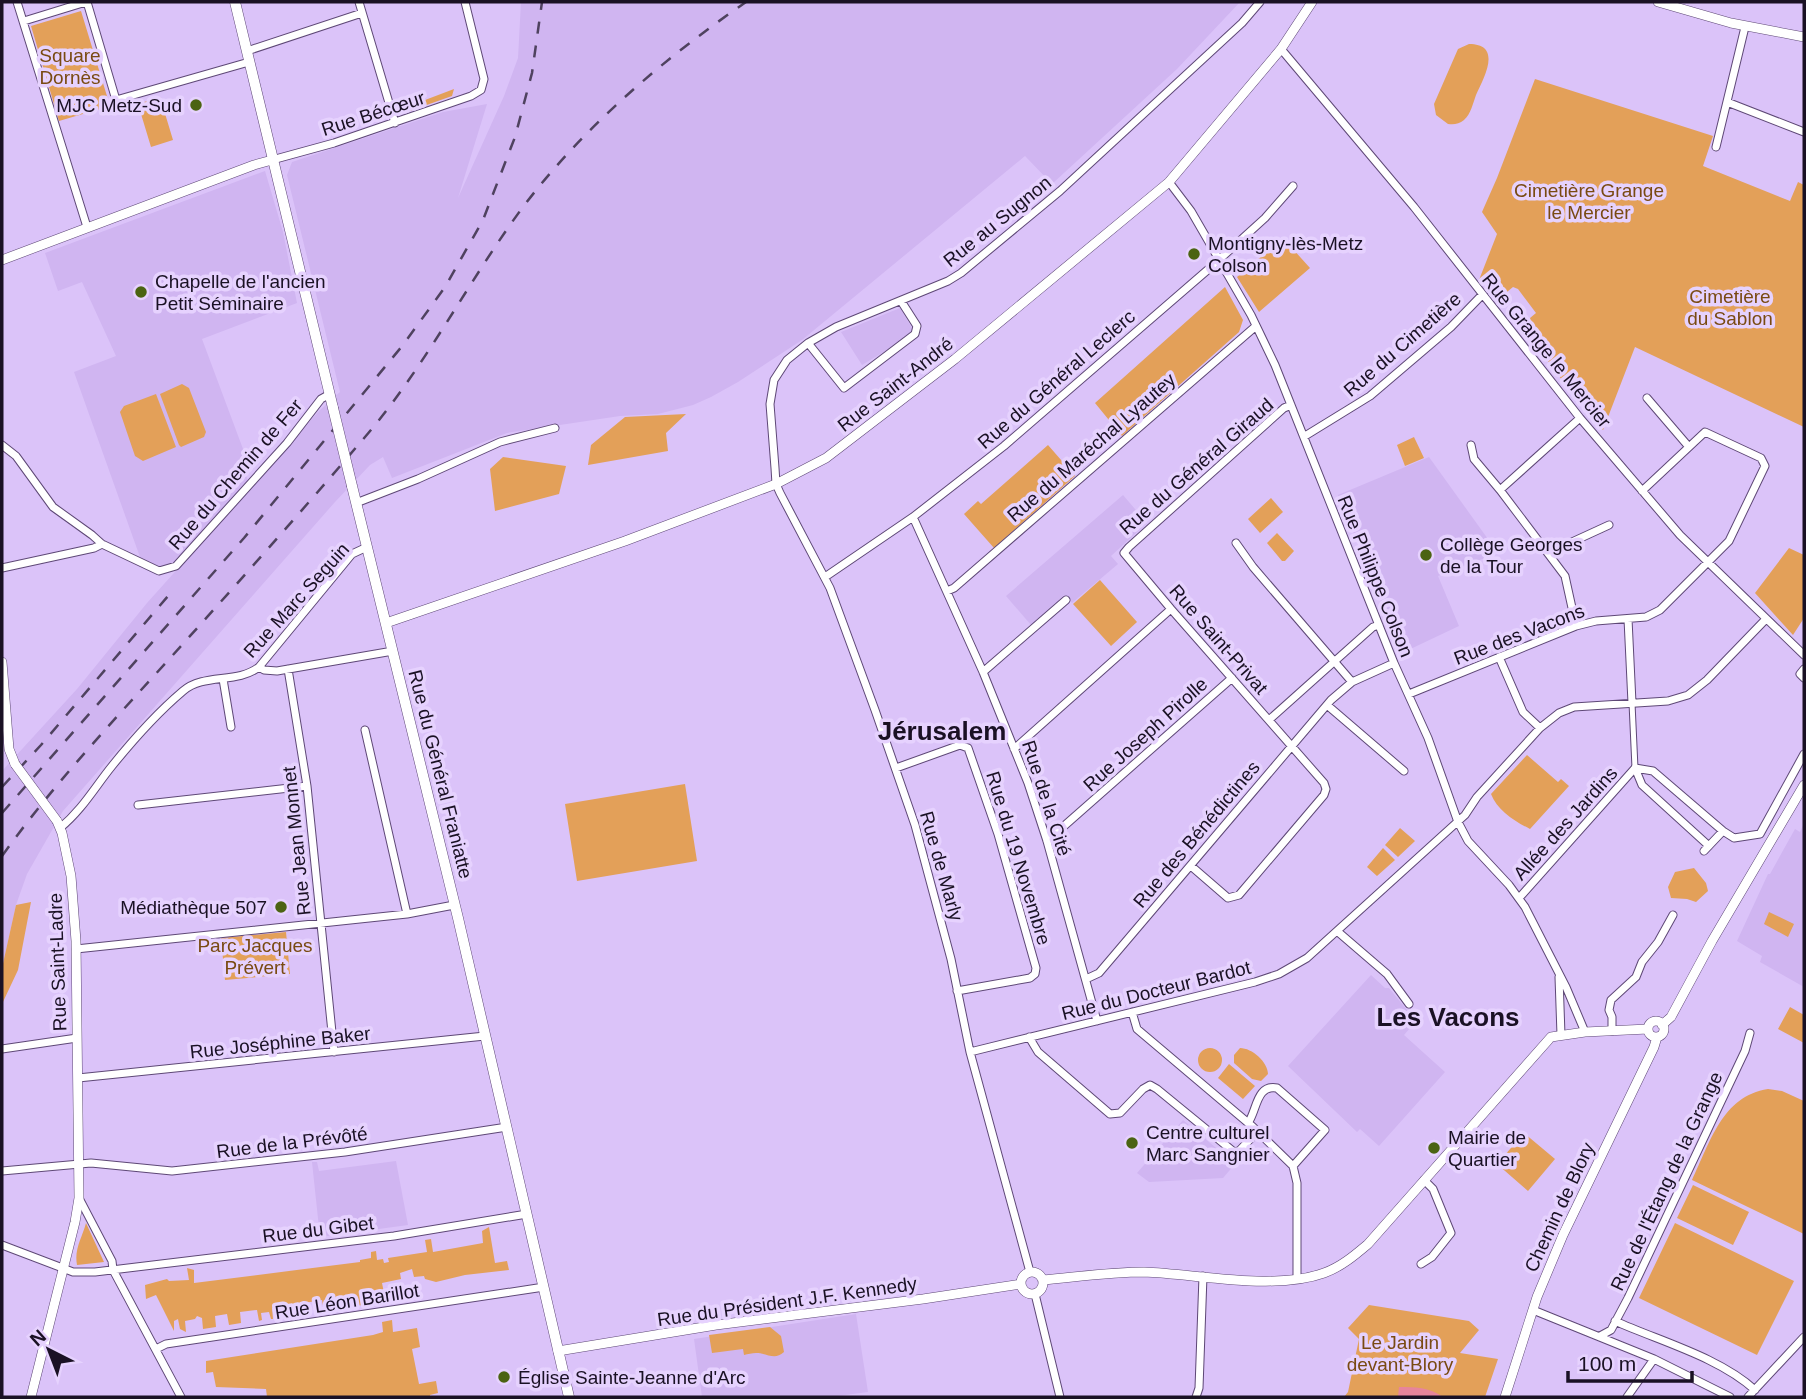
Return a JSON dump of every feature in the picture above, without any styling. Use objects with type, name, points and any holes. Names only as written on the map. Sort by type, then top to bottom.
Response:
[{"type":"main road","name":"Rue du Général Franiatte","points":[[235,2],[454,905],[569,1397]]},
{"type":"street","points":[[18,2],[87,227]]},
{"type":"street","points":[[24,21],[86,2],[117,100],[249,62]]},
{"type":"street","points":[[359,2],[395,123]]},
{"type":"street","name":"Rue Bécœur","points":[[272,160],[395,123],[481,90],[484,79],[465,2]]},
{"type":"street","name":"Rue au Sugnon","points":[[776,484],[770,415],[771,392],[778,371],[787,359],[836,327],[955,278],[1116,141],[1242,23],[1260,2]]},
{"type":"street","name":"Rue Saint-André","points":[[386,623],[612,546],[776,484],[826,458],[955,359],[1169,182],[1281,49],[1312,2]]},
{"type":"street","points":[[1658,2],[1675,9],[1745,26],[1804,37]]},
{"type":"street","points":[[247,51],[362,13]]},
{"type":"street","points":[[1716,147],[1745,26]]},
{"type":"street","name":"Rue Grange le Mercier","points":[[1281,49],[1414,207],[1580,418],[1642,491],[1707,563],[1804,655]]},
{"type":"street","points":[[1727,102],[1804,132]]},
{"type":"street","points":[[2,260],[272,160]]},
{"type":"street","name":"Rue Philippe Colson","points":[[1169,182],[1191,211],[1256,326],[1305,436],[1394,663],[1428,738],[1458,822],[1468,841],[1519,898],[1539,931],[1585,1032]]},
{"type":"street","name":"Rue du Général Leclerc","points":[[825,577],[913,516],[1004,446],[1219,260],[1265,218],[1293,186]]},
{"type":"street","name":"Rue du Cimetière","points":[[1305,436],[1370,397],[1451,327],[1482,295]]},
{"type":"street","points":[[808,343],[844,388],[915,334],[917,326],[901,300]]},
{"type":"street","name":"Rue du Maréchal Lyautey","points":[[947,591],[954,589],[1256,326]]},
{"type":"street","name":"Rue du Chemin de Fer","points":[[2,445],[16,456],[53,507],[102,544],[159,571],[176,566],[286,443],[321,399],[330,394]]},
{"type":"street","points":[[1642,491],[1689,447],[1647,398]]},
{"type":"street","name":"Rue du Général Giraud","points":[[1125,553],[1284,408],[1291,405]]},
{"type":"street","points":[[1500,489],[1580,418]]},
{"type":"street","points":[[356,503],[500,442],[555,428]]},
{"type":"street","name":"Rue des Vacons","points":[[1409,694],[1576,626],[1595,621],[1652,615],[1729,541],[1765,466],[1761,458],[1705,432],[1689,447]]},
{"type":"street","points":[[1471,445],[1474,459],[1500,489],[1565,576],[1576,626]]},
{"type":"street","name":"Rue de Marly","points":[[776,484],[825,577],[896,768],[933,885],[970,1052],[1030,1272]]},
{"type":"street","name":"Rue de la Cité","points":[[913,516],[983,672],[1014,749],[1047,841],[1097,1021]]},
{"type":"street","points":[[1548,553],[1609,525]]},
{"type":"street","points":[[1236,543],[1352,682]]},
{"type":"street","points":[[2,568],[102,544]]},
{"type":"street","name":"Rue Marc Seguin","points":[[59,824],[79,811],[113,765],[169,703],[193,684],[245,675],[259,667],[352,554],[368,548]]},
{"type":"street","name":"Rue Saint-Privat","points":[[1125,553],[1171,610],[1292,745],[1326,789],[1324,795],[1234,898],[1228,898],[1191,866]]},
{"type":"street","points":[[983,672],[1066,600]]},
{"type":"street","points":[[1014,749],[1171,610]]},
{"type":"street","points":[[1629,619],[1635,768]]},
{"type":"street","name":"Rue du Docteur Bardot","points":[[970,1052],[1248,984],[1279,974],[1302,962],[1458,822],[1470,810],[1477,797],[1540,728],[1559,713],[1574,707],[1668,701],[1688,695],[1707,680],[1766,619]]},
{"type":"street","points":[[1269,720],[1373,627],[1379,625]]},
{"type":"street","points":[[259,667],[268,671],[288,669],[393,651]]},
{"type":"street","points":[[1499,657],[1524,712],[1540,728]]},
{"type":"street","name":"Rue Saint-Ladre","points":[[2,662],[3,702],[9,749],[15,764],[59,824],[71,876],[76,949],[79,1198],[112,1261],[113,1270],[181,1397]]},
{"type":"street","name":"Rue des Bénédictines","points":[[1086,979],[1098,973],[1326,705],[1352,682],[1394,663]]},
{"type":"street","name":"Rue Jean Monnet","points":[[288,669],[307,786],[334,1052]]},
{"type":"street","points":[[1804,669],[1800,674],[1804,678]]},
{"type":"street","name":"Rue Joseph Pirolle","points":[[1047,841],[1232,678]]},
{"type":"street","points":[[223,679],[231,727]]},
{"type":"street","points":[[1326,705],[1404,771]]},
{"type":"street","points":[[365,730],[407,914]]},
{"type":"street","name":"Rue du 19 Novembre","points":[[896,768],[960,745],[968,748],[998,834],[1036,968],[1035,974],[1030,978],[957,991]]},
{"type":"street","points":[[1723,831],[1734,838],[1760,834],[1804,754]]},
{"type":"street","name":"Allée des Jardins","points":[[1635,768],[1653,771],[1723,831],[1706,848],[1642,785],[1635,768]]},
{"type":"street","name":"Allée des Jardins","points":[[1519,898],[1635,768]]},
{"type":"street","points":[[1662,1025],[1671,1017],[1712,941],[1804,785]]},
{"type":"street","points":[[138,805],[307,786]]},
{"type":"street","points":[[76,949],[407,914],[454,905]]},
{"type":"street","points":[[1612,1031],[1609,1010],[1611,1000],[1636,977],[1642,962],[1658,942],[1673,915]]},
{"type":"street","points":[[1337,931],[1387,974],[1409,1004]]},
{"type":"street","name":"Rue Philippe Colson","points":[[1559,977],[1560,1035]]},
{"type":"street","points":[[1132,1012],[1137,1029],[1248,1123],[1293,1166],[1297,1183],[1297,1279]]},
{"type":"street","points":[[1043,1280],[1104,1273],[1155,1273],[1279,1281],[1327,1272],[1351,1259],[1368,1244],[1551,1037],[1648,1028],[1655,1021],[1662,1025]]},
{"type":"street","points":[[1648,1028],[1650,1035],[1657,1037],[1663,1033],[1662,1025]]},
{"type":"street","name":"Rue de l'Étang de la Grange","points":[[1600,1336],[1611,1330],[1628,1298],[1745,1051],[1750,1033]]},
{"type":"street","name":"Rue Joséphine Baker","points":[[78,1078],[485,1036]]},
{"type":"street","points":[[1029,1037],[1038,1052],[1111,1114],[1120,1113],[1143,1089],[1150,1086],[1234,1152],[1239,1151],[1257,1132]]},
{"type":"street","name":"Chemin de Blory","points":[[1505,1397],[1533,1310],[1563,1235],[1657,1037]]},
{"type":"street","points":[[2,1049],[78,1038]]},
{"type":"street","points":[[1248,1123],[1255,1102],[1271,1087],[1277,1088],[1325,1130],[1293,1166]]},
{"type":"street","name":"Rue de la Prévôté","points":[[2,1171],[79,1164],[183,1170],[345,1152],[507,1127]]},
{"type":"street","points":[[1421,1264],[1432,1257],[1451,1233],[1433,1189],[1424,1180]]},
{"type":"street","points":[[31,1397],[79,1198]]},
{"type":"street","name":"Rue du Gibet","points":[[113,1270],[394,1236],[527,1214]]},
{"type":"street","points":[[2,1245],[73,1272],[113,1270]]},
{"type":"street","points":[[1030,1272],[1038,1273],[1043,1280],[1042,1289],[1035,1294],[1026,1292],[1021,1284],[1023,1276],[1030,1272]]},
{"type":"street","points":[[1196,1397],[1199,1388],[1203,1276]]},
{"type":"street","name":"Rue du Président J.F. Kennedy","points":[[558,1351],[716,1325],[896,1303],[1021,1284]]},
{"type":"street","name":"Rue Léon Barillot","points":[[156,1349],[166,1345],[544,1287]]},
{"type":"street","points":[[1035,1294],[1060,1397]]},
{"type":"street","points":[[1533,1310],[1654,1359],[1730,1397]]},
{"type":"street","points":[[1615,1321],[1673,1344],[1743,1379],[1755,1390]]},
{"type":"street","points":[[1748,1397],[1804,1338]]},
{"type":"street","points":[[1627,1397],[1654,1359]]},
{"type":"shaded area","points":[[521,2],[1240,2],[1177,69],[1052,184],[1025,156],[802,340],[711,397],[693,405],[658,414],[620,416],[507,433],[392,478],[383,457],[370,465],[63,811],[27,874],[16,905],[2,968],[2,771],[77,689],[147,603],[319,411],[340,392],[287,175],[292,162],[443,112],[487,104],[458,198],[504,96],[518,58]]},
{"type":"shaded area","points":[[265,171],[283,232],[297,303],[202,339],[246,457],[240,460],[249,483],[175,565],[159,568],[141,560],[74,372],[116,356],[82,282],[58,291],[45,253]]},
{"type":"shaded area","points":[[900,308],[915,333],[862,365],[841,332]]},
{"type":"shaded area","name":"Collège Georges de la Tour","points":[[1429,457],[1498,553],[1438,576],[1459,626],[1402,653],[1338,495]]},
{"type":"shaded area","points":[[1123,495],[1147,523],[1111,556],[1118,564],[1072,603],[1064,595],[1031,625],[1006,596]]},
{"type":"shaded area","points":[[1804,823],[1804,987],[1760,962],[1762,956],[1737,941],[1768,874],[1795,829],[1800,832]]},
{"type":"shaded area","points":[[1371,975],[1385,988],[1389,988],[1416,1021],[1404,1035],[1445,1072],[1379,1146],[1360,1129],[1357,1132],[1288,1066]]},
{"type":"shaded area","points":[[1183,1120],[1235,1164],[1223,1178],[1149,1182],[1137,1173]]},
{"type":"shaded area","points":[[396,1161],[408,1225],[320,1237],[312,1162],[317,1162],[319,1171]]},
{"type":"shaded area","points":[[856,1314],[868,1392],[830,1397],[702,1397],[694,1339]]},
{"type":"shaded area","points":[[1399,1387],[1427,1389],[1443,1397],[1398,1397]]},
{"type":"green space","name":"Square Dornès","points":[[81,11],[110,106],[59,121],[31,26]]},
{"type":"green space","points":[[1469,44],[1479,45],[1486,50],[1486,71],[1466,118],[1458,123],[1448,124],[1436,115],[1434,104],[1458,49]]},
{"type":"green space","name":"Cimetière Grange le Mercier","points":[[1535,79],[1713,136],[1703,166],[1790,201],[1798,182],[1804,185],[1804,427],[1635,347],[1603,430],[1519,327],[1536,313],[1518,289],[1513,287],[1496,301],[1501,283],[1497,278],[1479,280],[1497,234],[1482,212]]},
{"type":"green space","points":[[454,89],[452,96],[404,113],[399,111],[396,101],[400,100],[404,108]]},
{"type":"green space","points":[[160,97],[173,140],[151,147],[138,104]]},
{"type":"green space","points":[[1283,238],[1310,268],[1259,312],[1237,277]]},
{"type":"green space","points":[[1225,287],[1243,320],[1239,332],[1122,436],[1095,403]]},
{"type":"green space","points":[[182,384],[189,388],[206,432],[204,437],[181,447],[160,394]]},
{"type":"green space","points":[[156,394],[176,447],[143,461],[135,456],[120,412],[124,406]]},
{"type":"green space","points":[[686,414],[666,433],[668,451],[588,465],[591,445],[625,417]]},
{"type":"green space","points":[[1414,437],[1424,458],[1405,466],[1397,445]]},
{"type":"green space","points":[[1048,445],[1075,476],[994,548],[964,514],[978,501],[981,504]]},
{"type":"green space","points":[[503,457],[566,466],[559,494],[495,511],[490,469]]},
{"type":"green space","points":[[1271,498],[1283,512],[1260,533],[1248,519]]},
{"type":"green space","points":[[1277,533],[1294,551],[1285,561],[1282,561],[1267,543]]},
{"type":"green space","points":[[1789,548],[1804,555],[1804,618],[1793,635],[1755,593]]},
{"type":"green space","points":[[1100,580],[1137,622],[1111,646],[1073,604]]},
{"type":"green space","points":[[1527,755],[1558,782],[1561,779],[1569,786],[1530,829],[1507,814],[1497,805],[1491,794]]},
{"type":"green space","points":[[685,784],[697,861],[577,881],[565,804]]},
{"type":"green space","points":[[1400,828],[1415,841],[1398,857],[1385,845]]},
{"type":"green space","points":[[1383,848],[1395,860],[1377,876],[1367,867]]},
{"type":"green space","points":[[1694,868],[1706,883],[1708,891],[1696,902],[1671,898],[1668,887],[1675,872]]},
{"type":"green space","points":[[31,902],[18,970],[2,1004],[2,968],[16,905]]},
{"type":"green space","points":[[1769,912],[1794,924],[1788,937],[1764,924]]},
{"type":"green space","name":"Parc Jacques Prévert","points":[[286,932],[290,974],[225,980],[221,938]]},
{"type":"green space","points":[[1790,1007],[1804,1015],[1804,1043],[1778,1029]]},
{"type":"green space","points":[[1210,1048],[1218,1052],[1222,1060],[1218,1068],[1210,1072],[1202,1068],[1198,1060],[1202,1052]]},
{"type":"green space","points":[[1240,1048],[1254,1053],[1262,1060],[1268,1074],[1261,1081],[1252,1079],[1234,1063],[1234,1055]]},
{"type":"green space","points":[[1229,1064],[1255,1086],[1243,1099],[1218,1078]]},
{"type":"green space","points":[[1768,1089],[1782,1091],[1804,1101],[1804,1234],[1692,1180],[1712,1137],[1728,1111],[1752,1093]]},
{"type":"green space","points":[[1524,1133],[1555,1159],[1528,1191],[1497,1164]]},
{"type":"green space","points":[[1693,1185],[1749,1212],[1733,1245],[1677,1218]]},
{"type":"green space","points":[[86,1223],[104,1262],[77,1265],[77,1249]]},
{"type":"green space","points":[[1675,1223],[1794,1281],[1757,1355],[1639,1298]]},
{"type":"green space","points":[[489,1227],[495,1263],[507,1261],[509,1270],[465,1275],[436,1282],[425,1279],[424,1276],[414,1277],[412,1269],[400,1273],[401,1279],[382,1283],[384,1293],[377,1294],[375,1290],[364,1292],[364,1305],[354,1306],[351,1295],[334,1298],[335,1309],[329,1310],[328,1303],[325,1304],[324,1311],[322,1300],[304,1303],[305,1314],[289,1316],[287,1305],[272,1308],[273,1319],[269,1312],[261,1313],[262,1320],[259,1321],[257,1310],[240,1312],[241,1323],[229,1325],[227,1314],[215,1316],[216,1327],[203,1329],[202,1318],[197,1316],[185,1321],[186,1332],[180,1329],[178,1319],[174,1321],[174,1331],[156,1295],[146,1299],[145,1285],[167,1279],[189,1280],[187,1268],[194,1270],[194,1283],[360,1262],[371,1258],[371,1252],[376,1251],[377,1260],[383,1259],[384,1263],[389,1262],[388,1258],[427,1252],[425,1240],[431,1239],[433,1252],[483,1243],[482,1231]]},
{"type":"green space","name":"Le Jardin devant-Blory","points":[[1369,1305],[1469,1321],[1479,1330],[1460,1353],[1498,1359],[1485,1397],[1344,1397],[1348,1392],[1359,1339],[1348,1328]]},
{"type":"green space","points":[[392,1320],[393,1332],[417,1328],[420,1347],[412,1349],[419,1384],[436,1381],[438,1393],[430,1397],[267,1397],[266,1389],[216,1387],[213,1372],[206,1373],[206,1361],[373,1335],[383,1332],[382,1322]]},
{"type":"green space","points":[[770,1327],[781,1336],[784,1352],[780,1355],[744,1355],[743,1349],[712,1353],[709,1335]]},
{"type":"railway","points":[[2,813],[244,538],[403,345],[445,287],[483,220],[515,137],[532,73],[542,2]]},
{"type":"railway","points":[[2,856],[84,754],[387,410],[500,239],[569,152],[654,72],[746,2]]},
{"type":"railway","points":[[2,787],[168,596]]},
{"type":"place","name":"MJC Metz-Sud","points":[[196,105]]},
{"type":"place","name":"Montigny-lès-Metz Colson","points":[[1194,254]]},
{"type":"place","name":"Chapelle de l'ancien Petit Séminaire","points":[[141,292]]},
{"type":"place","name":"Collège Georges de la Tour","points":[[1426,555]]},
{"type":"place","name":"Médiathèque 507","points":[[281,907]]},
{"type":"place","name":"Centre culturel Marc Sangnier","points":[[1132,1143]]},
{"type":"place","name":"Mairie de Quartier","points":[[1434,1148]]},
{"type":"place","name":"Église Sainte-Jeanne d'Arc","points":[[504,1377]]},
{"type":"district","name":"Jérusalem","points":[[942,731]]},
{"type":"district","name":"Les Vacons","points":[[1448,1017]]},
{"type":"park label","name":"Cimetière du Sablon","points":[[1730,307]]}]
